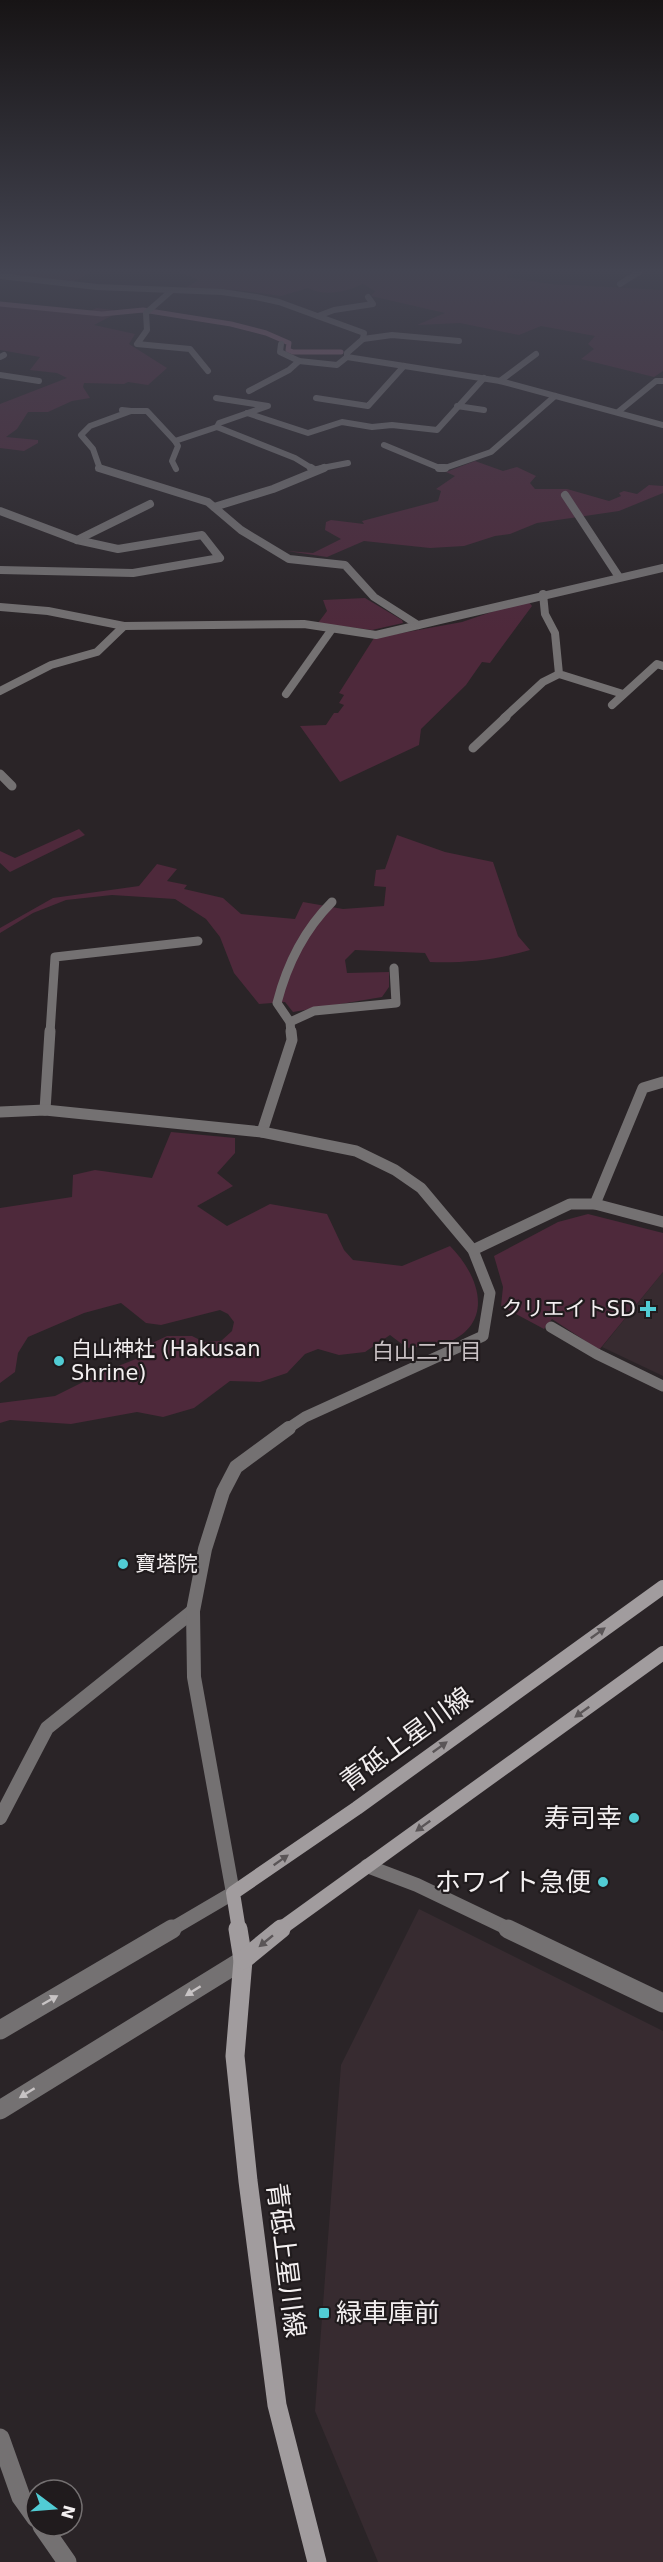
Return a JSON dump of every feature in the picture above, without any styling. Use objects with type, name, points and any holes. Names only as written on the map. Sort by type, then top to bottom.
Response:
[{"type":"main road","name":"青砥上星川線","points":[[317,2562],[277,2405],[248,2181],[235,2056],[243,1960],[233,1893],[357,1808],[663,1587]]},
{"type":"main road","points":[[243,1960],[297,1916],[661,1657]]},
{"type":"street","points":[[316,398],[368,406],[381,392]]},
{"type":"street","points":[[246,413],[308,433],[342,422],[372,427],[392,425],[437,430],[471,392]]},
{"type":"street","points":[[539,392],[663,425]]},
{"type":"street","points":[[618,412],[643,392]]},
{"type":"street","points":[[384,445],[442,469],[491,452],[555,396]]},
{"type":"street","points":[[175,441],[268,406],[216,398]]},
{"type":"street","points":[[457,406],[483,410]]},
{"type":"street","points":[[122,410],[147,411],[175,441],[178,446],[172,461],[176,469]]},
{"type":"street","points":[[131,411],[84,430],[81,435],[93,449],[99,470],[208,502],[241,530],[289,559],[345,565],[374,597],[418,625]]},
{"type":"street","points":[[217,427],[294,458],[314,470]]},
{"type":"street","points":[[214,507],[273,489],[314,470],[348,463]]},
{"type":"street","points":[[565,495],[619,578]]},
{"type":"street","points":[[77,540],[150,504]]},
{"type":"street","points":[[0,511],[77,540],[118,549],[202,536],[220,558],[133,573],[0,570]]},
{"type":"street","points":[[0,607],[48,611],[124,626],[281,624],[376,634],[458,617],[543,594],[663,568]]},
{"type":"street","points":[[543,594],[545,614],[555,633],[559,674]]},
{"type":"street","points":[[0,691],[54,663],[101,651],[108,647],[124,626]]},
{"type":"street","points":[[286,694],[332,629]]},
{"type":"street","points":[[612,705],[657,664],[663,666]]},
{"type":"street","points":[[472,748],[543,682],[559,674],[623,693]]},
{"type":"street","points":[[0,774],[12,786]]},
{"type":"street","points":[[262,1132],[292,1040],[290,1022],[277,1003],[282,983],[305,934],[318,915],[332,902]]},
{"type":"street","points":[[45,1110],[55,957],[198,941]]},
{"type":"street","points":[[290,1022],[315,1011],[396,1003],[394,968]]},
{"type":"street","points":[[595,1204],[643,1088],[663,1082]]},
{"type":"street","points":[[0,1112],[45,1110],[262,1132],[356,1151],[395,1170],[436,1203],[473,1250],[490,1293],[483,1336],[305,1417],[257,1449],[236,1467],[223,1492],[205,1549],[193,1611],[194,1677],[233,1893],[0,2030]]},
{"type":"street","points":[[473,1250],[570,1204],[595,1204],[663,1222]]},
{"type":"street","points":[[551,1327],[597,1354],[663,1386]]},
{"type":"street","points":[[0,1818],[46,1728],[193,1611]]},
{"type":"street","points":[[367,1866],[417,1885],[663,2003]]},
{"type":"street","points":[[0,2110],[243,1960]]},
{"type":"street","points":[[0,2438],[24,2501]]},
{"type":"street","points":[[50,2538],[67,2562]]},
{"type":"shaded area","points":[[32,392],[86,392],[90,398],[72,401],[48,412],[28,412],[17,429],[6,437],[38,440],[38,443],[24,451],[0,448],[0,404]]},
{"type":"shaded area","points":[[475,461],[503,471],[517,467],[536,476],[530,483],[535,489],[567,489],[609,501],[621,496],[619,493],[624,491],[637,494],[649,485],[663,486],[663,493],[619,511],[537,523],[510,534],[495,536],[464,546],[430,548],[364,541],[327,557],[287,551],[313,553],[341,539],[325,530],[326,522],[331,520],[364,524],[362,521],[438,501],[441,491],[436,489],[455,476],[446,472]]},
{"type":"shaded area","points":[[365,598],[402,620],[403,623],[372,630],[318,623],[327,611],[323,600]]},
{"type":"shaded area","points":[[529,602],[532,606],[490,663],[482,662],[466,685],[421,729],[419,745],[340,782],[300,726],[326,725],[334,713],[338,713],[344,705],[339,703],[344,695],[339,693],[374,638],[462,622],[512,605]]},
{"type":"shaded area","points":[[79,829],[85,835],[10,872],[0,863],[0,851],[15,858]]},
{"type":"shaded area","points":[[397,835],[445,852],[493,862],[518,936],[530,950],[468,961],[430,962],[425,953],[355,950],[345,960],[347,973],[389,972],[389,987],[382,997],[293,1012],[285,1002],[259,1004],[234,973],[220,937],[206,919],[175,899],[112,895],[66,900],[33,913],[0,933],[0,928],[53,898],[139,886],[157,864],[177,869],[167,881],[187,885],[184,889],[223,898],[241,914],[295,919],[303,902],[343,909],[384,906],[386,887],[374,886],[376,870],[385,869]]},
{"type":"shaded area","points":[[171,1132],[235,1138],[235,1153],[217,1173],[233,1186],[197,1206],[227,1226],[270,1204],[327,1214],[344,1250],[353,1260],[402,1266],[450,1246],[460,1257],[474,1283],[478,1297],[473,1322],[464,1333],[439,1345],[407,1348],[390,1335],[365,1352],[339,1355],[318,1349],[305,1354],[287,1373],[260,1382],[230,1381],[194,1408],[163,1417],[137,1412],[71,1424],[10,1420],[0,1423],[0,1403],[55,1396],[103,1372],[141,1357],[148,1345],[167,1336],[192,1336],[204,1342],[221,1341],[232,1331],[234,1322],[228,1314],[220,1310],[161,1325],[146,1323],[121,1303],[84,1313],[28,1337],[18,1353],[15,1372],[0,1383],[0,1208],[72,1197],[73,1175],[95,1170],[152,1178]]},
{"type":"shaded area","points":[[588,1214],[663,1233],[663,1272],[599,1350],[552,1319],[544,1329],[501,1306],[503,1287],[494,1256],[558,1222]]},
{"type":"shaded area","name":"クリエイトSD","points":[[663,1272],[663,1376],[602,1347]]},
{"type":"shaded area","points":[[419,1909],[663,2031],[663,2562],[378,2562],[315,2411],[341,2065]]},
{"type":"place","name":"クリエイトSD","points":[[648,1309]]},
{"type":"place","name":"白山神社 (Hakusan Shrine)","points":[[59,1361]]},
{"type":"place","name":"寶塔院","points":[[123,1564]]},
{"type":"place","name":"寿司幸","points":[[634,1818]]},
{"type":"place","name":"ホワイト急便","points":[[603,1882]]},
{"type":"place","name":"緑車庫前","points":[[324,2313]]},
{"type":"district","name":"白山二丁目","points":[[427,1351]]}]
